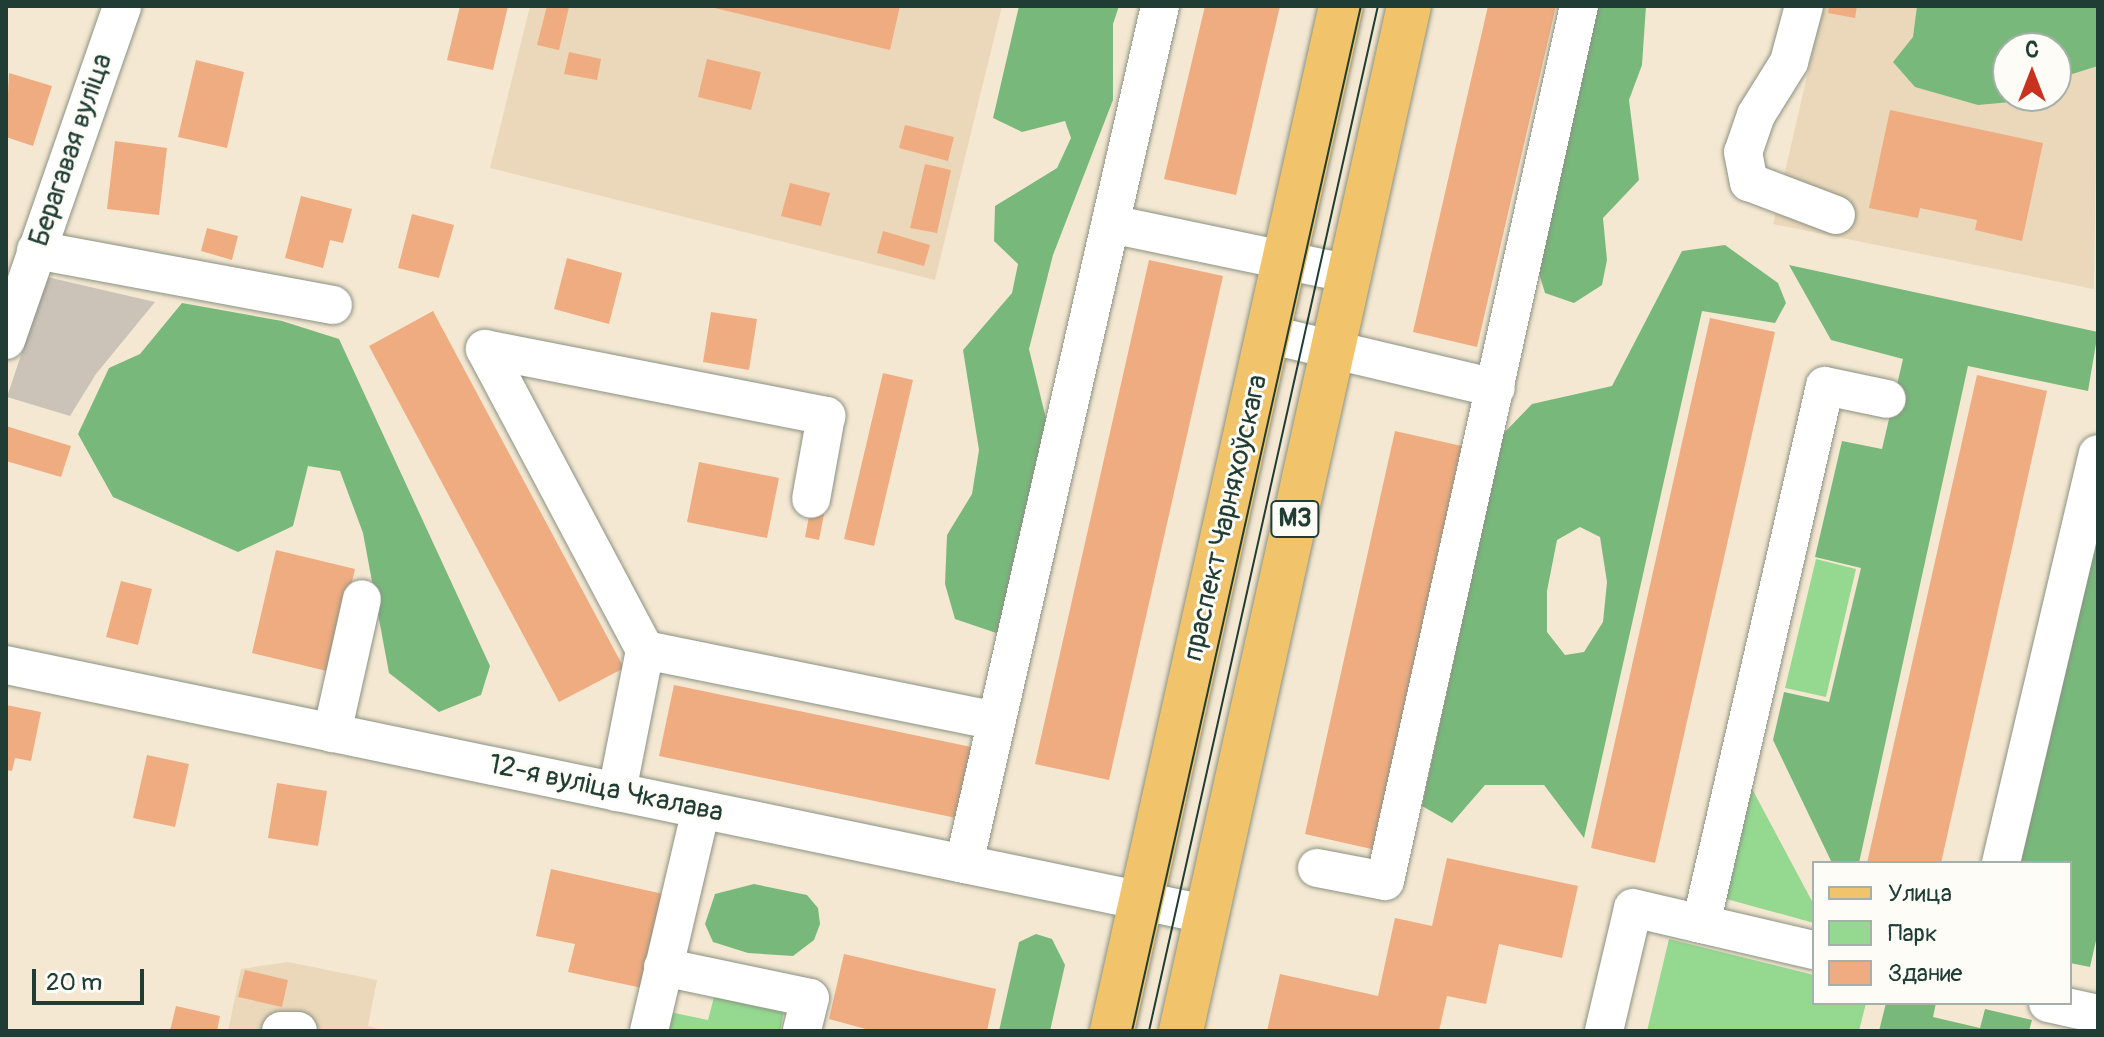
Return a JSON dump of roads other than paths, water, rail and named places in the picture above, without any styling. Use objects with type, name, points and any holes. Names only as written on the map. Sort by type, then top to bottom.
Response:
[{"type":"main road","name":"праспект Чарняхоўскага","points":[[1112,1031],[1341,6]]},
{"type":"main road","name":"М3","points":[[1181,1031],[1409,6]]},
{"type":"street","name":"Берагавая вуліца","points":[[6,340],[122,6]]},
{"type":"street","points":[[964,864],[1160,6]]},
{"type":"street","points":[[1317,868],[1385,881],[1579,6]]},
{"type":"street","points":[[1804,6],[1789,62],[1756,115],[1743,152],[1749,182],[1836,215]]},
{"type":"street","points":[[1111,224],[1351,274]]},
{"type":"street","points":[[36,250],[333,305]]},
{"type":"street","points":[[1267,334],[1496,388]]},
{"type":"street","points":[[617,792],[645,650],[485,349],[826,416],[811,499]]},
{"type":"street","points":[[1701,924],[1825,386],[1887,399]]},
{"type":"street","points":[[2001,861],[2098,454]]},
{"type":"street","points":[[332,733],[362,599]]},
{"type":"street","points":[[645,650],[996,721]]},
{"type":"street","name":"12-я вуліца Чкалава","points":[[6,665],[1205,914]]},
{"type":"street","points":[[649,1031],[701,810]]},
{"type":"street","points":[[1604,1031],[1633,908],[1812,950]]},
{"type":"street","points":[[663,967],[810,998],[802,1031]]},
{"type":"street","points":[[2057,1005],[2098,1014]]},
{"type":"street","points":[[281,1031],[298,1031]]},
{"type":"tram line","points":[[1132,1031],[1361,6]]},
{"type":"tram line","points":[[1149,1031],[1378,6]]}]
